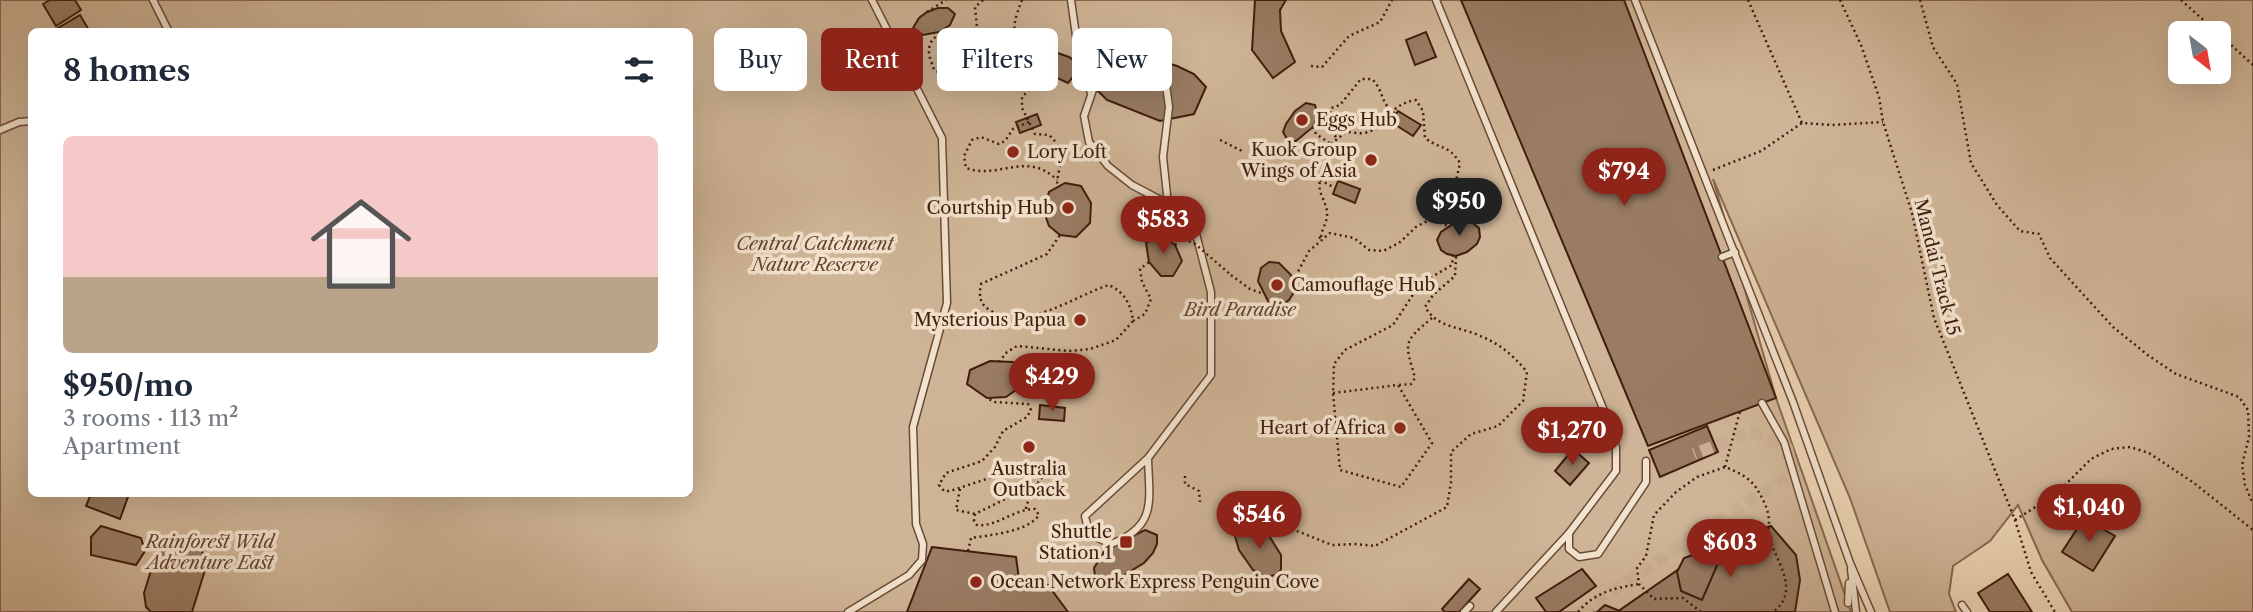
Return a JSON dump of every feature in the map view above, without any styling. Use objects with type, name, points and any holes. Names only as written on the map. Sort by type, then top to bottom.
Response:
[{"type":"lane","points":[[153,0],[167,28]]},
{"type":"lane","points":[[848,612],[909,575],[922,560],[923,544],[916,524],[913,427],[947,303],[942,138],[872,0]]},
{"type":"lane","points":[[1071,0],[1080,64],[1091,94]]},
{"type":"lane","points":[[1436,0],[1609,423],[1616,447],[1616,471],[1569,533],[1496,612]]},
{"type":"lane","points":[[1635,0],[1793,402],[1850,563],[1871,612]]},
{"type":"lane","points":[[1092,91],[1084,116],[1088,142],[1108,166],[1132,185],[1168,204],[1196,234],[1211,292],[1211,375],[1148,458],[1085,516],[1089,534],[1111,544],[1138,530],[1149,509],[1148,458]]},
{"type":"lane","points":[[1167,91],[1169,107],[1163,157],[1168,204]]},
{"type":"lane","points":[[0,130],[28,121]]},
{"type":"lane","points":[[1722,257],[1735,252]]},
{"type":"lane","points":[[1762,403],[1784,442],[1835,612]]},
{"type":"lane","points":[[1569,533],[1569,549],[1579,557],[1598,554],[1646,482],[1646,461]]},
{"type":"lane","points":[[1848,603],[1850,563]]},
{"type":"lane","points":[[1850,563],[1856,612]]},
{"type":"lane","points":[[1962,605],[1967,612]]},
{"type":"path","points":[[927,12],[946,0]]},
{"type":"path","points":[[977,28],[975,7],[983,0]]},
{"type":"path","points":[[1013,28],[1012,24],[1022,0]]},
{"type":"path","points":[[1311,66],[1322,67],[1349,36],[1380,22],[1392,0]]},
{"type":"path","points":[[1748,0],[1802,123]]},
{"type":"path","name":"Mandai Track 15","points":[[1840,0],[1861,45],[1879,97],[1883,122],[1912,214],[1934,318],[2015,520],[2031,572],[2055,612]]},
{"type":"path","points":[[1920,0],[1933,47],[1957,84],[1971,163],[1997,205],[2020,231],[2039,234],[2050,258],[2113,327],[2149,356],[2176,374],[2239,397],[2248,410],[2249,437],[2242,465],[2245,485],[2253,504]]},
{"type":"path","points":[[2181,0],[2204,21]]},
{"type":"path","points":[[937,36],[929,53],[934,70],[937,71]]},
{"type":"path","points":[[2231,46],[2253,65]]},
{"type":"path","points":[[1336,137],[1326,125],[1331,108],[1344,100],[1350,89],[1361,79],[1373,79],[1380,86],[1383,102],[1396,114]]},
{"type":"path","points":[[1028,91],[1022,97],[1022,108],[1035,134],[1049,135],[1059,144],[1062,162],[1057,188]]},
{"type":"path","points":[[1293,281],[1309,251],[1330,233],[1354,238],[1369,250],[1383,251],[1399,243],[1416,227],[1431,219],[1450,225],[1441,218],[1440,208],[1454,190],[1460,163],[1452,150],[1426,138],[1423,111],[1416,100],[1403,102],[1391,111],[1377,129],[1364,133],[1346,132],[1336,137],[1331,144]]},
{"type":"path","points":[[1029,122],[1013,129],[1005,141],[999,144],[981,138],[972,140],[964,156],[966,168],[975,172],[1035,165],[1049,172],[1057,180]]},
{"type":"path","points":[[1710,171],[1761,152],[1802,123],[1832,125],[1883,122]]},
{"type":"path","points":[[1313,127],[1316,134],[1331,144],[1333,153],[1320,180],[1319,190],[1327,210],[1325,224],[1320,233],[1321,240]]},
{"type":"path","points":[[1220,140],[1244,152]]},
{"type":"path","points":[[1320,180],[1335,188]]},
{"type":"path","points":[[1060,235],[1046,254],[981,284],[979,296],[984,307],[998,315],[1025,317],[1050,310],[1089,291],[1109,285],[1121,290],[1132,309],[1133,321]]},
{"type":"path","points":[[1175,245],[1182,239],[1194,243],[1250,289],[1264,294]]},
{"type":"path","points":[[1266,531],[1282,525],[1332,545],[1375,546],[1447,507],[1451,482],[1451,452],[1471,434],[1498,426],[1523,401],[1527,372],[1512,353],[1478,334],[1448,326],[1432,318],[1425,307],[1433,295],[1455,276],[1455,256],[1452,265],[1420,285],[1393,325],[1345,350],[1334,364],[1333,393],[1340,470],[1401,487],[1432,443],[1398,385]]},
{"type":"path","points":[[999,362],[1007,352],[1017,346],[1069,351],[1090,349],[1116,340],[1133,321],[1145,314],[1151,299],[1142,282],[1140,269],[1149,262]]},
{"type":"path","points":[[1333,393],[1411,384],[1415,378],[1406,346],[1410,336],[1432,318]]},
{"type":"path","points":[[960,489],[956,510],[975,514],[1038,483],[1045,473],[1039,467],[1029,465],[960,489],[944,491],[939,485],[946,473],[982,461],[995,447],[1003,431],[1027,417],[1031,410],[1028,404],[994,402],[987,398]]},
{"type":"path","points":[[1726,467],[1740,411]]},
{"type":"path","points":[[2015,520],[2056,494],[2091,459],[2110,449],[2130,447],[2149,453],[2253,530]]},
{"type":"path","points":[[1701,612],[1683,598],[1654,598],[1639,584],[1637,568],[1646,556],[1654,515],[1676,492],[1697,477],[1726,467],[1742,474],[1755,486],[1768,512],[1769,535],[1783,566],[1787,589],[1778,608],[1773,612]]},
{"type":"path","points":[[1185,476],[1185,484],[1199,491],[1200,502]]},
{"type":"path","points":[[1026,509],[1026,501],[1038,489],[1038,483]]},
{"type":"path","points":[[968,551],[971,538],[1007,532],[1035,521],[1039,515],[1035,509],[1026,509],[985,526],[977,526],[974,521],[975,514]]},
{"type":"path","points":[[1578,612],[1587,602],[1609,589],[1639,584]]},
{"type":"green space","points":[[0,0],[2253,0],[2253,612],[2072,612],[2042,560],[2018,505],[1990,541],[1953,566],[1949,594],[1956,612],[1890,612],[1850,498],[1713,179],[1776,398],[1851,612],[0,612]]},
{"type":"building","points":[[50,0],[75,0],[81,10],[56,26],[43,4]]},
{"type":"building","points":[[1255,0],[1286,0],[1280,10],[1281,31],[1295,62],[1273,78],[1252,50]]},
{"type":"building","points":[[1461,0],[1624,0],[1776,398],[1648,446]]},
{"type":"building","points":[[948,8],[955,14],[950,25],[937,28],[937,32],[923,35],[923,28],[913,28],[927,12]]},
{"type":"building","points":[[80,15],[88,28],[58,28]]},
{"type":"building","points":[[1426,32],[1436,57],[1415,65],[1406,40]]},
{"type":"building","points":[[1058,53],[1072,59],[1072,78],[1068,83],[1058,78]]},
{"type":"building","points":[[1172,64],[1194,74],[1206,87],[1194,114],[1160,121],[1107,100],[1098,91],[1172,91]]},
{"type":"building","name":"Eggs Hub","points":[[1306,103],[1315,105],[1318,116],[1313,127],[1296,141],[1288,141],[1283,132],[1286,124],[1295,111]]},
{"type":"building","points":[[1398,111],[1421,125],[1413,136],[1391,122]]},
{"type":"building","points":[[1037,114],[1041,125],[1020,133],[1016,122]]},
{"type":"building","points":[[1338,181],[1360,189],[1355,203],[1333,194]]},
{"type":"building","name":"Courtship Hub","points":[[1065,183],[1081,186],[1091,203],[1090,223],[1076,237],[1060,235],[1049,226],[1044,212],[1049,192]]},
{"type":"building","points":[[1469,220],[1479,228],[1480,237],[1477,244],[1456,256],[1441,250],[1437,240],[1441,232],[1456,222]]},
{"type":"building","points":[[1160,235],[1175,245],[1182,261],[1173,276],[1161,276],[1149,262],[1146,243]]},
{"type":"building","name":"Camouflage Hub","points":[[1269,262],[1279,263],[1291,275],[1296,289],[1280,307],[1268,301],[1258,281],[1261,268]]},
{"type":"building","points":[[990,361],[1013,362],[1026,371],[1026,383],[1006,397],[987,398],[967,384],[970,370]]},
{"type":"building","points":[[1040,405],[1065,408],[1064,421],[1039,419]]},
{"type":"building","points":[[1707,426],[1718,452],[1660,477],[1649,450]]},
{"type":"building","points":[[1573,449],[1589,463],[1570,485],[1555,471]]},
{"type":"building","points":[[90,497],[128,497],[120,519],[86,506]]},
{"type":"building","points":[[2084,518],[2115,536],[2093,571],[2062,552]]},
{"type":"building","points":[[1253,525],[1266,531],[1281,555],[1281,570],[1275,575],[1266,577],[1253,570],[1239,550],[1235,536],[1242,527]]},
{"type":"building","points":[[101,526],[141,538],[145,551],[136,565],[91,555],[91,537]]},
{"type":"building","points":[[1771,526],[1796,555],[1800,580],[1795,612],[1617,612],[1718,542]]},
{"type":"building","points":[[1145,530],[1157,535],[1157,544],[1144,563],[1114,581],[1095,576],[1094,568],[1105,550]]},
{"type":"building","points":[[190,537],[202,549],[205,570],[192,612],[151,612],[146,607],[144,593],[157,551],[174,539]]},
{"type":"building","name":"Ocean Network Express Penguin Cove","points":[[932,547],[1016,557],[1019,579],[1048,585],[1068,612],[907,612]]},
{"type":"building","points":[[1698,553],[1722,554],[1702,600],[1681,591],[1677,572],[1684,558]]},
{"type":"building","points":[[1582,569],[1596,586],[1559,612],[1546,612],[1536,598]]},
{"type":"building","points":[[2008,574],[2032,612],[1990,612],[1978,593]]},
{"type":"building","points":[[1469,579],[1480,589],[1459,612],[1445,612],[1442,609]]},
{"type":"building","points":[[1605,605],[1622,612],[1597,612]]},
{"type":"tunnel","points":[[1581,612],[1793,472],[1787,448],[1752,432],[1694,454]]},
{"type":"place","name":"Eggs Hub","points":[[1302,120]]},
{"type":"place","name":"Lory Loft","points":[[1013,152]]},
{"type":"place","name":"Kuok Group Wings of Asia","points":[[1371,160]]},
{"type":"place","name":"Courtship Hub","points":[[1068,208]]},
{"type":"place","name":"Camouflage Hub","points":[[1277,285]]},
{"type":"place","name":"Mysterious Papua","points":[[1080,320]]},
{"type":"place","name":"Heart of Africa","points":[[1400,428]]},
{"type":"place","name":"Australia Outback","points":[[1029,447]]},
{"type":"place","name":"Shuttle Station 1","points":[[1126,542]]},
{"type":"place","name":"Ocean Network Express Penguin Cove","points":[[976,582]]},
{"type":"park label","name":"Central Catchment Nature Reserve","points":[[815,254]]},
{"type":"park label","name":"Bird Paradise","points":[[1240,310]]},
{"type":"park label","name":"Rainforest Wild Adventure East","points":[[210,552]]}]
